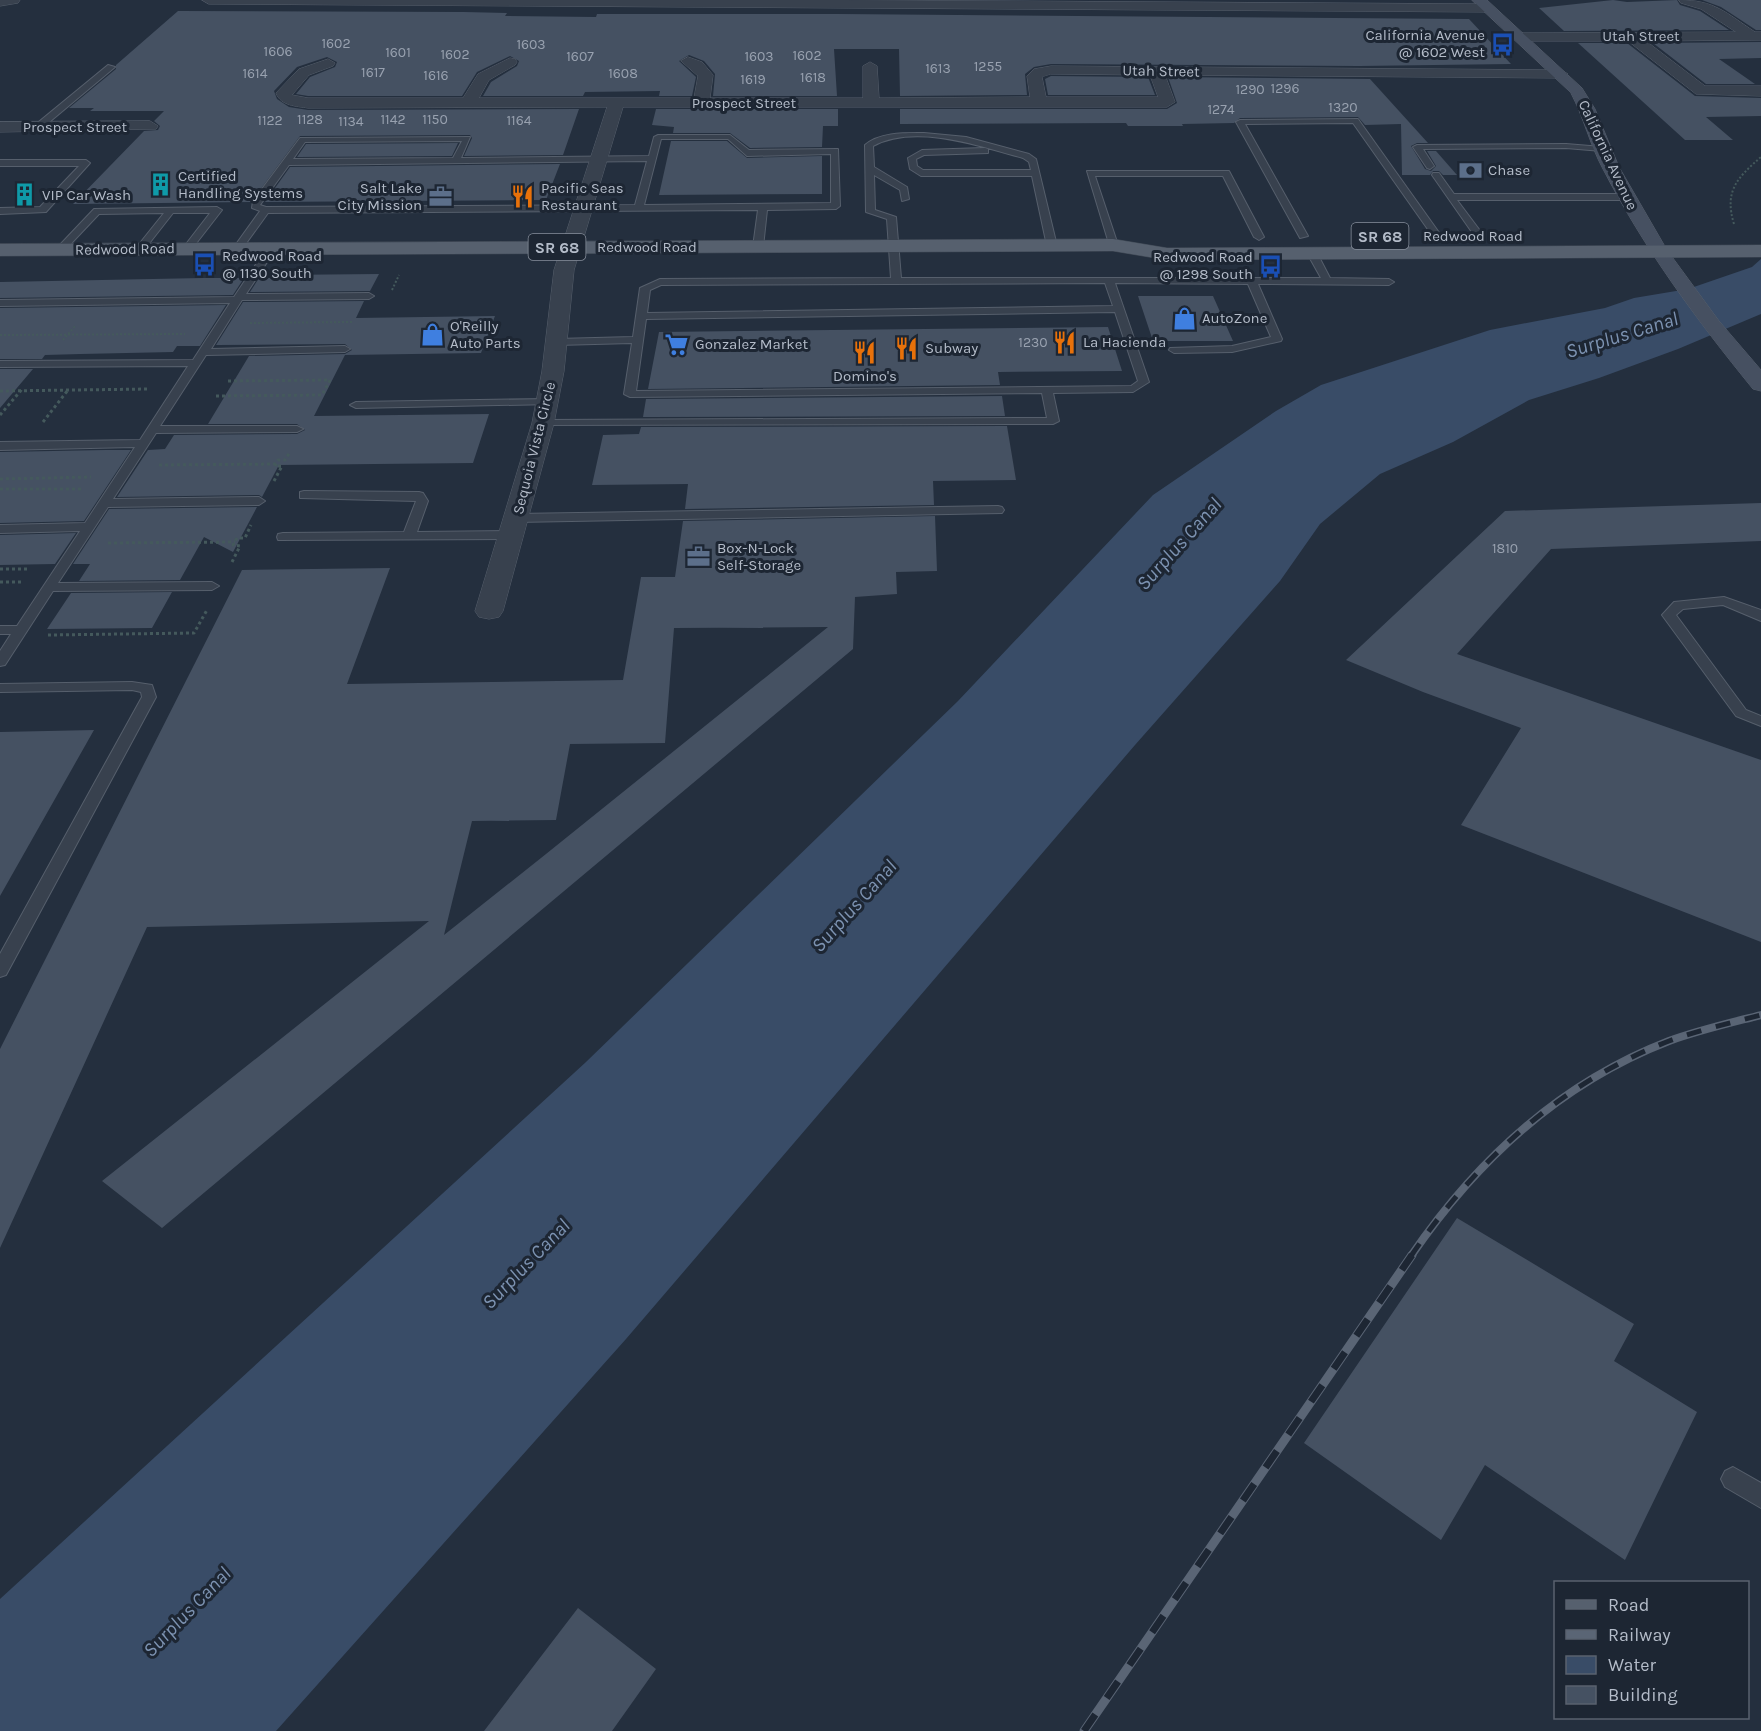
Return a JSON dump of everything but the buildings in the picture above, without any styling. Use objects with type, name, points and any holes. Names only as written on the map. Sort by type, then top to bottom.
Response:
[{"type":"main road","name":"California Avenue","points":[[1484,4],[1575,88],[1584,102],[1602,149],[1626,197],[1653,243],[1757,380]]},
{"type":"main road","name":"Redwood Road","points":[[1113,245],[1167,254],[1437,236],[1653,243]]},
{"type":"main road","name":"Redwood Road","points":[[0,250],[239,247],[1052,246],[1113,245],[1159,237],[1259,237],[1308,244],[1752,242]]},
{"type":"street","points":[[0,2],[13,0]]},
{"type":"street","points":[[209,0],[1484,4]]},
{"type":"street","points":[[1686,0],[1706,6],[1756,36]]},
{"type":"street","name":"Utah Street","points":[[1520,36],[1756,36]]},
{"type":"street","points":[[1631,36],[1701,91],[1761,91]]},
{"type":"street","points":[[688,61],[697,65],[706,75],[701,103]]},
{"type":"street","points":[[469,102],[483,77],[510,62]]},
{"type":"street","name":"Prospect Street","points":[[328,63],[296,78],[284,93],[288,100],[308,103],[1167,102],[1156,70]]},
{"type":"street","points":[[870,66],[871,102]]},
{"type":"street","name":"Utah Street","points":[[1039,102],[1034,79],[1039,72],[1058,70],[1316,73],[1362,80],[1561,74]]},
{"type":"street","points":[[1316,73],[1321,81],[1330,88]]},
{"type":"street","name":"Sequoia Vista Circle","points":[[489,611],[545,412],[557,342],[564,273],[570,247],[618,101]]},
{"type":"street","name":"Prospect Street","points":[[0,127],[150,126]]},
{"type":"lane","points":[[38,127],[111,67]]},
{"type":"lane","points":[[1327,281],[1240,122],[1355,121],[1437,236]]},
{"type":"lane","points":[[896,281],[893,247],[895,215],[870,212],[869,145],[875,140],[896,136],[957,138],[1026,156],[1033,161],[1052,246]]},
{"type":"lane","points":[[455,161],[467,139],[303,140],[255,206],[266,210],[639,208],[836,206],[835,151],[747,153],[730,137],[658,138],[639,208]]},
{"type":"lane","points":[[1430,166],[1417,147],[1566,146],[1602,149]]},
{"type":"lane","points":[[1007,151],[922,153],[912,159],[913,167],[921,173],[1035,173]]},
{"type":"lane","points":[[286,162],[652,158]]},
{"type":"lane","points":[[0,163],[86,163],[43,210],[0,211]]},
{"type":"lane","points":[[869,168],[904,189],[905,199]]},
{"type":"lane","points":[[1113,245],[1090,173],[1226,173],[1259,237]]},
{"type":"lane","points":[[1436,175],[1479,236]]},
{"type":"lane","points":[[1451,197],[1626,197]]},
{"type":"lane","points":[[758,247],[763,207]]},
{"type":"lane","points":[[141,248],[171,210]]},
{"type":"lane","points":[[61,249],[97,211],[217,210],[188,248]]},
{"type":"lane","points":[[239,247],[266,210]]},
{"type":"lane","points":[[0,662],[272,247]]},
{"type":"lane","points":[[628,408],[645,288],[660,282],[1109,280],[1389,282]]},
{"type":"lane","points":[[356,405],[545,412],[1047,390],[1133,389],[1144,382],[1109,280]]},
{"type":"lane","points":[[1174,350],[1232,349],[1277,339],[1252,281]]},
{"type":"lane","points":[[0,303],[369,296]]},
{"type":"lane","points":[[641,316],[1119,309]]},
{"type":"lane","points":[[557,342],[638,340]]},
{"type":"lane","points":[[0,364],[345,350]]},
{"type":"lane","points":[[628,408],[1053,421],[1047,390]]},
{"type":"lane","points":[[152,430],[297,429]]},
{"type":"lane","points":[[0,446],[143,443]]},
{"type":"lane","points":[[304,495],[419,496],[422,501],[409,536]]},
{"type":"lane","points":[[104,503],[259,501]]},
{"type":"lane","points":[[283,537],[409,536],[514,527],[998,510]]},
{"type":"lane","points":[[0,529],[88,527]]},
{"type":"lane","points":[[49,586],[212,586]]},
{"type":"lane","points":[[1761,617],[1724,601],[1679,605],[1669,615],[1741,713],[1761,721]]},
{"type":"lane","points":[[0,630],[21,630]]},
{"type":"lane","points":[[0,688],[132,686],[147,688],[149,697],[0,970]]},
{"type":"lane","points":[[1733,1479],[1761,1496]]},
{"type":"path","points":[[1752,242],[1729,212],[1729,199],[1737,180],[1761,157]]},
{"type":"path","points":[[250,323],[352,322]]},
{"type":"path","points":[[0,335],[195,334]]},
{"type":"path","points":[[216,396],[322,395],[330,381],[226,381]]},
{"type":"path","points":[[0,391],[156,389]]},
{"type":"path","points":[[37,429],[68,390]]},
{"type":"path","points":[[277,464],[278,460],[285,460],[292,448]]},
{"type":"path","points":[[158,465],[277,464]]},
{"type":"path","points":[[274,481],[282,466],[275,466],[277,464]]},
{"type":"path","points":[[0,478],[95,477]]},
{"type":"path","points":[[0,489],[87,489]]},
{"type":"path","points":[[232,562],[240,546],[233,545],[237,538],[245,538],[253,521]]},
{"type":"path","points":[[107,543],[235,542]]},
{"type":"path","points":[[0,570],[30,569]]},
{"type":"path","points":[[0,582],[22,582]]},
{"type":"path","points":[[46,634],[194,633],[207,609]]},
{"type":"water","name":"Surplus Canal","points":[[1761,259],[1761,314],[1678,349],[1599,378],[1529,400],[1453,442],[1380,474],[1320,524],[1280,581],[1135,745],[626,1339],[276,1731],[0,1731],[0,1599],[586,1062],[958,701],[1153,495],[1276,411],[1321,385],[1490,330],[1605,308],[1634,298],[1688,289],[1752,267]]},
{"type":"railway","points":[[1411,1256],[1436,1221],[1492,1157],[1557,1102],[1629,1058],[1669,1041],[1761,1015]]},
{"type":"railway","points":[[1084,1731],[1412,1255]]},
{"type":"place","name":"California Avenue @ 1602 West","points":[[1503,44]]},
{"type":"place","name":"Chase","points":[[1470,170]]},
{"type":"place","name":"Certified Handling Systems","points":[[160,185]]},
{"type":"place","name":"VIP Car Wash","points":[[24,195]]},
{"type":"place","name":"Salt Lake City Mission","points":[[440,197]]},
{"type":"place","name":"Pacific Seas Restaurant","points":[[523,197]]},
{"type":"place","name":"Redwood Road @ 1130 South","points":[[204,265]]},
{"type":"place","name":"Redwood Road @ 1298 South","points":[[1271,266]]},
{"type":"place","name":"AutoZone","points":[[1184,318]]},
{"type":"place","name":"O'Reilly Auto Parts","points":[[432,335]]},
{"type":"place","name":"La Hacienda","points":[[1065,342]]},
{"type":"place","name":"Gonzalez Market","points":[[677,344]]},
{"type":"place","name":"Subway","points":[[907,348]]},
{"type":"place","name":"Domino's","points":[[865,352]]},
{"type":"place","name":"Box-N-Lock Self-Storage","points":[[699,557]]}]
